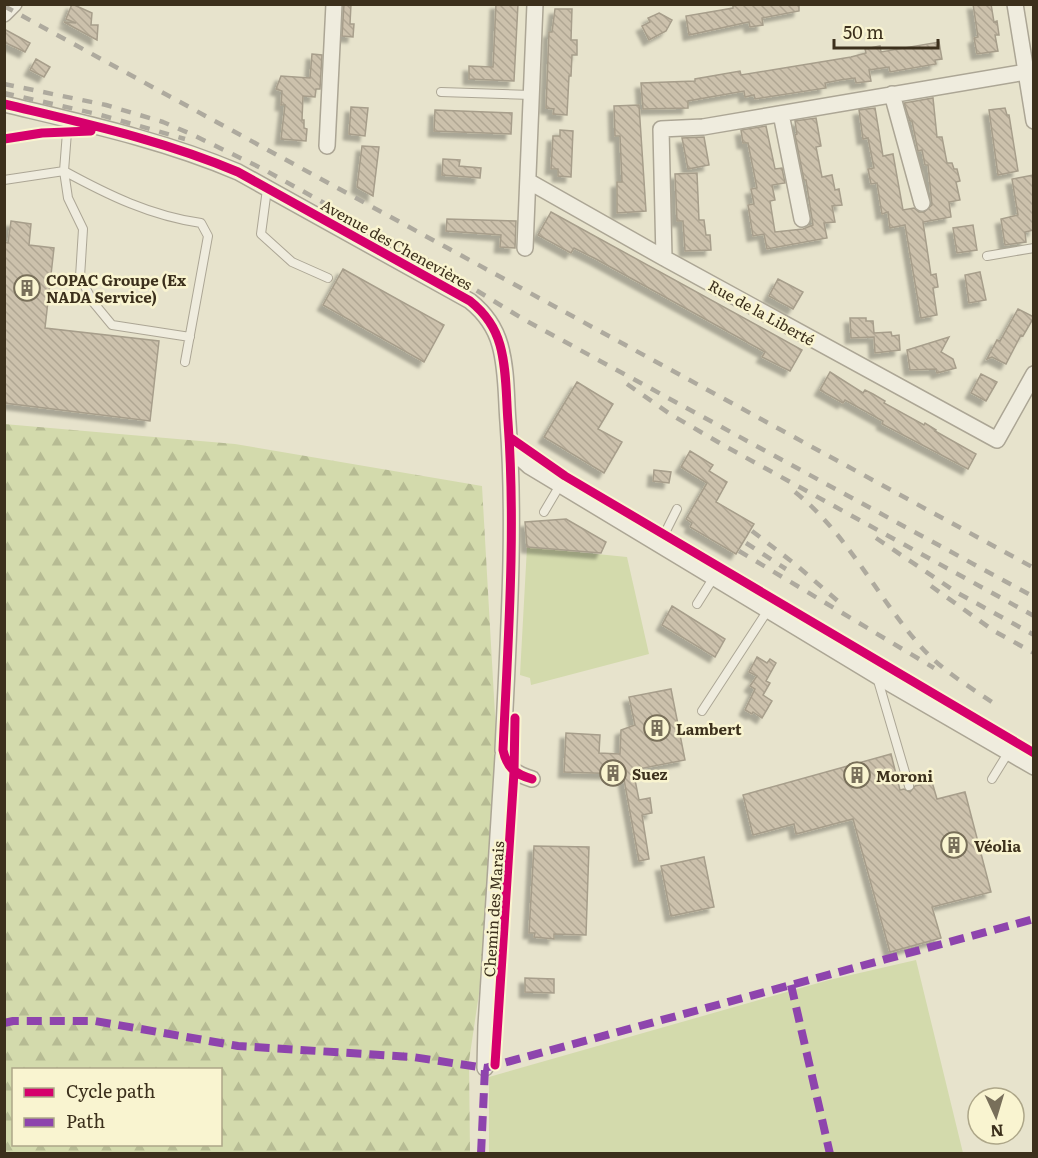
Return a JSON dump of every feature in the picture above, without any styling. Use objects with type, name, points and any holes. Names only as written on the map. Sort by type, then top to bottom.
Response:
[{"type":"street","points":[[4,14],[14,4]]},
{"type":"street","points":[[327,146],[334,4]]},
{"type":"street","points":[[525,248],[535,4]]},
{"type":"street","points":[[1015,4],[1030,72],[1034,121]]},
{"type":"street","points":[[664,258],[661,129],[703,127],[1030,72]]},
{"type":"street","points":[[892,94],[922,203]]},
{"type":"street","name":"Avenue des Chenevières","points":[[4,104],[118,132],[208,160],[238,172],[470,301],[479,309],[492,326],[500,346],[510,449],[512,536],[503,750]]},
{"type":"street","points":[[781,114],[802,219]]},
{"type":"street","name":"Rue de la Liberté","points":[[528,181],[997,440],[1034,374]]},
{"type":"street","points":[[510,449],[529,466],[560,485],[877,676],[1034,767]]},
{"type":"street","points":[[503,750],[506,763],[511,770],[532,780]]},
{"type":"street","name":"Chemin des Marais","points":[[485,1068],[503,750]]},
{"type":"lane","points":[[441,92],[531,95]]},
{"type":"lane","points":[[68,119],[64,171],[68,198],[83,229],[80,276],[93,302],[112,325],[190,337]]},
{"type":"lane","points":[[4,180],[64,171],[136,207],[175,220],[201,223],[208,236],[186,362]]},
{"type":"lane","points":[[267,189],[261,234],[292,262],[328,278]]},
{"type":"lane","points":[[987,256],[1034,248]]},
{"type":"lane","points":[[544,512],[560,485]]},
{"type":"lane","points":[[657,543],[664,535],[677,509]]},
{"type":"lane","points":[[697,604],[714,577]]},
{"type":"lane","points":[[702,711],[768,610]]},
{"type":"lane","points":[[877,676],[909,786]]},
{"type":"lane","points":[[992,780],[1008,753]]},
{"type":"green space","points":[[4,424],[235,444],[482,486],[502,838],[469,1061],[470,1153],[5,1153]]},
{"type":"green space","points":[[527,547],[627,557],[649,654],[531,685],[530,678],[520,675]]},
{"type":"green space","points":[[916,960],[963,1153],[489,1153],[489,1077],[829,980]]},
{"type":"building","points":[[72,4],[92,13],[91,25],[98,25],[97,40],[64,22],[76,23],[66,19]]},
{"type":"building","points":[[344,4],[351,4],[350,24],[354,24],[353,37],[342,36]]},
{"type":"building","points":[[496,4],[518,4],[514,81],[469,79],[469,66],[493,67]]},
{"type":"building","points":[[739,4],[799,4],[799,11],[762,18],[763,25],[750,27],[749,22],[689,35],[686,16],[733,8]]},
{"type":"building","points":[[973,4],[991,4],[994,22],[997,21],[999,35],[995,35],[998,51],[977,54],[974,38],[978,37]]},
{"type":"building","points":[[555,9],[572,9],[571,40],[577,40],[577,55],[572,55],[571,76],[569,76],[567,115],[553,114],[554,109],[546,108],[549,32],[552,32]]},
{"type":"building","points":[[659,13],[672,20],[666,31],[649,40],[642,26],[650,22],[648,18]]},
{"type":"building","points":[[4,29],[30,43],[25,52],[4,42]]},
{"type":"building","points":[[939,42],[942,59],[935,60],[936,64],[890,72],[889,67],[869,70],[871,81],[856,83],[855,78],[840,80],[825,83],[826,88],[755,99],[754,95],[745,97],[744,91],[688,101],[688,108],[643,109],[641,83],[695,81],[695,79],[740,71],[741,75],[851,57],[866,53],[865,49],[880,46],[881,52]]},
{"type":"building","points":[[312,54],[322,55],[320,89],[316,89],[315,97],[303,96],[302,120],[304,120],[304,128],[307,129],[306,141],[281,139],[285,105],[281,105],[282,91],[276,89],[281,76],[310,78]]},
{"type":"building","points":[[36,59],[50,67],[44,77],[30,70]]},
{"type":"building","points":[[933,98],[937,137],[942,137],[947,163],[952,163],[954,169],[957,169],[960,181],[956,182],[960,200],[949,202],[951,217],[923,222],[931,275],[936,274],[938,287],[933,288],[937,315],[921,318],[905,225],[890,228],[888,212],[882,214],[877,183],[871,184],[868,169],[874,168],[868,138],[863,139],[859,110],[875,108],[883,156],[893,154],[903,210],[914,208],[919,212],[924,212],[932,205],[928,165],[925,165],[922,150],[918,151],[912,121],[910,121],[904,103]]},
{"type":"building","points":[[639,105],[646,211],[617,213],[617,182],[622,182],[620,136],[615,136],[614,106]]},
{"type":"building","points":[[351,107],[368,108],[365,136],[349,134]]},
{"type":"building","points":[[1005,108],[1009,115],[1018,171],[998,175],[989,110]]},
{"type":"building","points":[[435,110],[512,113],[511,134],[434,131]]},
{"type":"building","points":[[816,118],[821,146],[816,147],[822,177],[832,175],[835,190],[839,189],[842,205],[832,206],[835,222],[824,223],[827,238],[767,249],[764,234],[753,236],[748,205],[754,204],[751,189],[757,188],[748,143],[743,143],[741,130],[766,126],[775,169],[782,168],[785,183],[772,185],[775,200],[770,201],[775,232],[803,229],[813,225],[806,180],[804,180],[795,135],[797,134],[795,121]]},
{"type":"building","points":[[560,130],[573,131],[571,177],[558,176],[558,169],[551,169],[553,136],[560,136]]},
{"type":"building","points":[[704,137],[709,165],[688,169],[682,138]]},
{"type":"building","points":[[362,146],[379,147],[373,196],[357,187]]},
{"type":"building","points":[[443,159],[460,160],[459,166],[481,168],[480,178],[442,175]]},
{"type":"building","points":[[697,173],[699,220],[704,220],[706,235],[710,235],[711,250],[685,251],[683,221],[677,221],[675,174]]},
{"type":"building","points":[[1034,175],[1034,230],[1025,232],[1026,242],[1005,245],[1001,219],[1018,215],[1012,179]]},
{"type":"building","points":[[551,212],[802,350],[790,371],[762,357],[765,352],[596,259],[574,248],[571,253],[538,235]]},
{"type":"building","points":[[447,219],[516,221],[515,248],[500,247],[501,235],[446,231]]},
{"type":"building","name":"COPAC Groupe (Ex NADA Service)","points":[[11,221],[31,224],[29,245],[54,248],[45,328],[159,341],[150,421],[4,403],[4,242],[8,243]]},
{"type":"building","points":[[973,225],[977,250],[957,253],[953,228]]},
{"type":"building","points":[[343,269],[444,325],[424,362],[323,305]]},
{"type":"building","points":[[980,272],[986,300],[969,303],[965,275]]},
{"type":"building","points":[[778,279],[803,292],[793,309],[769,296]]},
{"type":"building","points":[[1018,309],[1034,317],[1023,336],[1021,335],[1006,364],[992,357],[987,359],[997,340],[1000,341]]},
{"type":"building","points":[[850,318],[866,318],[866,321],[873,321],[874,333],[891,332],[892,336],[899,335],[900,350],[875,353],[874,337],[851,338]]},
{"type":"building","points":[[949,337],[941,352],[953,359],[956,368],[937,373],[936,369],[910,370],[907,350]]},
{"type":"building","points":[[830,372],[863,393],[865,390],[873,394],[885,401],[884,403],[924,425],[925,423],[976,454],[968,469],[882,424],[883,421],[845,400],[843,403],[820,390]]},
{"type":"building","points":[[981,374],[997,382],[986,401],[971,393]]},
{"type":"building","points":[[577,382],[613,404],[598,429],[622,442],[604,473],[544,437]]},
{"type":"building","points":[[690,451],[713,465],[709,471],[727,482],[716,502],[754,524],[736,554],[690,527],[692,523],[686,519],[707,483],[681,467]]},
{"type":"building","points":[[654,470],[671,472],[669,483],[653,481]]},
{"type":"building","points":[[566,519],[606,542],[601,553],[527,547],[525,522]]},
{"type":"building","points":[[672,606],[725,639],[715,657],[662,625]]},
{"type":"building","points":[[757,657],[767,663],[770,659],[776,663],[766,681],[770,683],[763,695],[772,701],[762,718],[745,710],[755,689],[750,686],[757,676],[749,672]]},
{"type":"building","points":[[671,689],[685,760],[633,770],[639,800],[650,798],[652,813],[642,815],[649,859],[639,861],[623,774],[564,772],[566,733],[600,735],[599,753],[620,754],[621,730],[635,725],[629,697]]},
{"type":"building","points":[[891,754],[900,790],[910,792],[915,786],[932,782],[937,799],[965,792],[991,892],[932,907],[941,938],[890,952],[853,819],[796,834],[794,824],[753,835],[743,795]]},
{"type":"building","points":[[534,846],[589,847],[586,935],[554,934],[554,939],[534,937],[535,933],[529,933]]},
{"type":"building","points":[[704,857],[714,907],[671,916],[661,866]]},
{"type":"building","points":[[525,978],[554,979],[554,993],[525,992]]},
{"type":"railway","points":[[4,6],[1034,568]]},
{"type":"railway","points":[[4,84],[106,105],[163,122],[263,169],[437,266],[523,319],[1034,597]]},
{"type":"railway","points":[[4,93],[97,114],[185,139]]},
{"type":"railway","points":[[627,384],[670,414],[723,445],[1034,616]]},
{"type":"railway","points":[[795,492],[814,509],[847,547],[891,609],[930,657],[992,702]]},
{"type":"railway","points":[[752,531],[839,602]]},
{"type":"railway","points":[[876,538],[956,592],[1034,635]]},
{"type":"railway","points":[[746,543],[786,569]]},
{"type":"railway","points":[[739,551],[934,668]]},
{"type":"railway","points":[[931,586],[994,631],[1034,653]]},
{"type":"marked path","points":[[4,1023],[13,1021],[95,1021],[238,1046],[413,1057],[485,1068],[1034,919]]},
{"type":"marked path","points":[[791,985],[830,1154]]},
{"type":"marked path","points":[[481,1154],[485,1068]]},
{"type":"cycle path","points":[[4,104],[152,141],[238,172],[470,301],[485,315],[495,332],[504,364],[510,463],[510,586],[503,750],[513,769],[532,779]]},
{"type":"cycle path","points":[[4,139],[42,133],[91,131]]},
{"type":"cycle path","points":[[509,437],[565,476],[1034,753]]},
{"type":"cycle path","points":[[495,1065],[514,772],[515,718]]},
{"type":"place","name":"COPAC Groupe (Ex NADA Service)","points":[[27,288]]},
{"type":"place","name":"Lambert","points":[[657,728]]},
{"type":"place","name":"Suez","points":[[613,773]]},
{"type":"place","name":"Moroni","points":[[857,775]]},
{"type":"place","name":"Véolia","points":[[954,845]]}]
